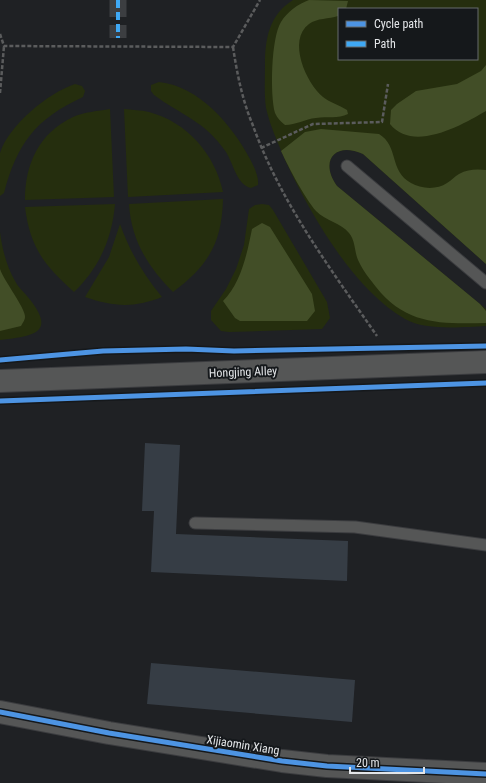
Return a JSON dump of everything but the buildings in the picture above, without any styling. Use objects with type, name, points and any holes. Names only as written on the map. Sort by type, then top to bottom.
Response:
[{"type":"street","name":"Hongjing Alley","points":[[0,381],[486,362]]},
{"type":"street","name":"Xijiaomin Xiang","points":[[0,712],[117,734],[282,761],[327,766],[486,774]]},
{"type":"lane","points":[[347,166],[486,283]]},
{"type":"lane","points":[[195,523],[355,527],[486,545]]},
{"type":"path","points":[[260,0],[233,46],[243,98],[261,148],[288,204],[305,232],[376,336]]},
{"type":"path","points":[[0,34],[4,46],[0,93]]},
{"type":"path","points":[[4,46],[233,46]]},
{"type":"path","points":[[261,148],[313,124],[382,122],[388,84]]},
{"type":"green space","points":[[293,0],[486,0],[486,264],[363,154],[345,150],[338,152],[330,161],[330,169],[337,186],[486,309],[486,326],[434,327],[414,323],[405,319],[386,306],[368,289],[335,249],[296,183],[272,129],[266,108],[266,46],[270,28],[278,13]]},
{"type":"green space","points":[[309,0],[348,1],[346,8],[338,8],[338,16],[309,24],[303,31],[299,50],[305,72],[317,90],[325,99],[347,110],[348,114],[320,117],[285,125],[276,115],[273,105],[273,53],[275,40],[283,18],[301,4]]},
{"type":"green space","points":[[486,65],[486,111],[451,129],[438,134],[424,136],[411,136],[400,132],[390,124],[391,110],[416,91],[457,84],[481,71]]},
{"type":"green space","points":[[159,82],[174,85],[188,91],[213,109],[243,146],[255,168],[258,185],[251,188],[242,183],[226,152],[210,133],[192,119],[154,95],[151,91],[151,85]]},
{"type":"green space","points":[[75,84],[82,86],[85,91],[83,97],[52,114],[30,135],[15,160],[4,193],[0,196],[0,153],[5,142],[21,121],[31,111],[64,88]]},
{"type":"green space","points":[[110,109],[114,197],[25,200],[31,162],[36,151],[51,132],[61,124],[77,115]]},
{"type":"green space","points":[[124,109],[146,111],[163,117],[175,123],[187,132],[206,153],[219,178],[223,192],[128,197]]},
{"type":"green space","points":[[321,129],[379,134],[389,145],[396,165],[404,178],[419,187],[439,187],[466,171],[486,170],[486,264],[363,154],[345,150],[338,152],[330,161],[332,177],[337,186],[480,304],[486,311],[486,323],[454,323],[425,320],[400,309],[387,299],[376,287],[359,262],[354,243],[349,233],[342,227],[324,217],[311,205],[292,174],[281,151],[305,132]]},
{"type":"green space","points":[[223,199],[220,228],[211,252],[195,273],[173,292],[156,273],[142,252],[133,229],[129,204]]},
{"type":"green space","points":[[115,204],[111,229],[103,252],[91,273],[74,292],[55,274],[40,255],[31,234],[25,207]]},
{"type":"green space","points":[[255,205],[269,205],[273,210],[327,302],[330,318],[322,329],[229,332],[221,331],[211,320],[211,311],[226,289],[236,269],[244,245],[249,209]]},
{"type":"green space","points":[[262,223],[270,227],[312,294],[315,311],[307,321],[240,321],[235,318],[223,301],[239,277],[252,229]]},
{"type":"green space","points":[[120,224],[128,244],[138,262],[162,297],[152,301],[124,305],[105,303],[85,297],[109,257]]},
{"type":"green space","points":[[0,232],[7,264],[12,276],[36,308],[41,325],[38,330],[32,334],[0,340]]},
{"type":"green space","points":[[0,269],[22,308],[25,317],[21,326],[0,331]]},
{"type":"tunnel","points":[[118,0],[118,38]]},
{"type":"marked path","points":[[118,0],[118,38]]},
{"type":"cycle path","points":[[0,360],[103,351],[186,349],[234,351],[486,346]]},
{"type":"cycle path","points":[[0,401],[486,383]]},
{"type":"cycle path","points":[[0,712],[109,733],[282,761],[327,766],[486,774]]}]
